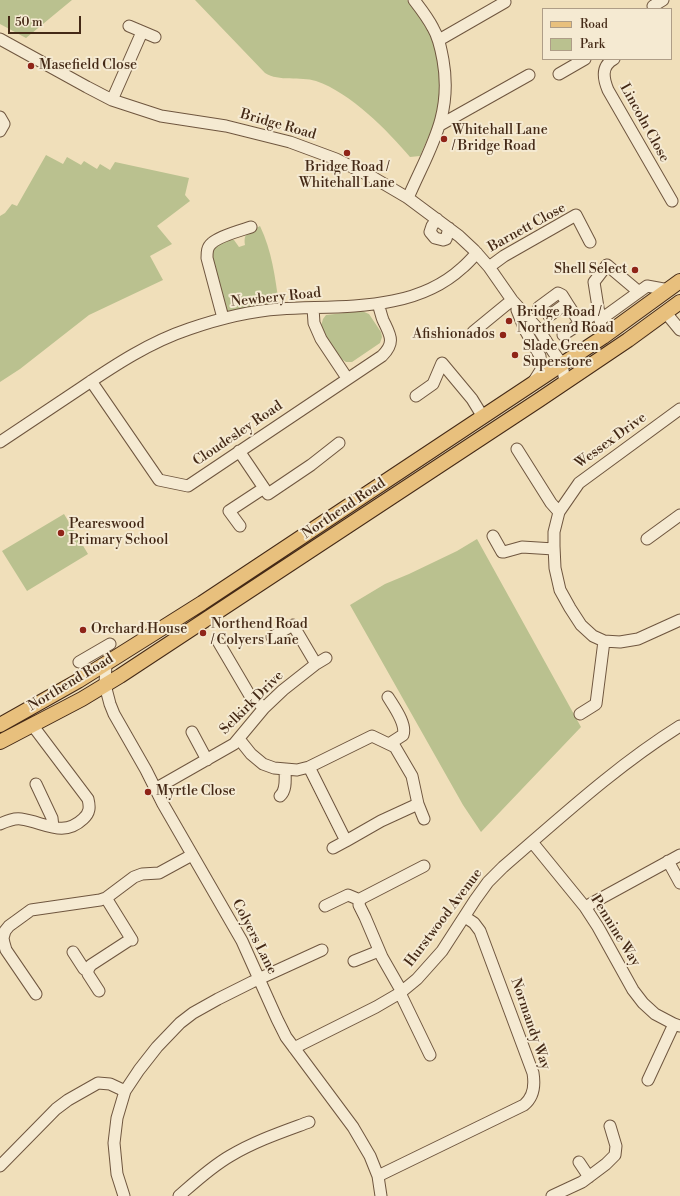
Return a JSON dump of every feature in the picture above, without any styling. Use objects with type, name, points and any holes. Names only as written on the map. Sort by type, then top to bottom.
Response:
[{"type":"main road","name":"Northend Road","points":[[0,725],[78,681],[202,603],[603,337],[680,281]]},
{"type":"main road","name":"Northend Road","points":[[0,742],[33,726],[105,686],[565,382],[680,302]]},
{"type":"street","points":[[408,198],[440,125],[444,109],[445,91],[445,72],[434,28],[414,0]]},
{"type":"street","points":[[653,5],[663,0]]},
{"type":"street","points":[[438,40],[505,2]]},
{"type":"street","points":[[129,26],[155,37]]},
{"type":"street","points":[[112,100],[142,32]]},
{"type":"street","name":"Bridge Road","points":[[0,39],[112,100],[161,116],[226,126],[290,142],[336,159],[374,178],[408,198],[437,219],[459,236],[477,253],[489,267],[512,300],[539,330],[562,364]]},
{"type":"street","points":[[559,74],[583,60]]},
{"type":"street","name":"Lincoln Close","points":[[612,60],[608,62],[604,73],[608,90],[672,202]]},
{"type":"street","points":[[440,125],[529,75]]},
{"type":"street","points":[[0,117],[4,124],[0,131]]},
{"type":"street","name":"Barnett Close","points":[[489,267],[504,256],[576,215],[590,242]]},
{"type":"street","points":[[437,219],[430,232],[435,238],[443,240],[446,238],[449,228]]},
{"type":"street","points":[[223,318],[207,258],[207,251],[212,243],[217,239],[251,227]]},
{"type":"street","name":"Newbery Road","points":[[0,442],[124,359],[188,329],[223,318],[279,309],[378,304],[399,300],[438,285],[461,269],[477,253]]},
{"type":"street","points":[[603,337],[594,282],[607,265],[639,292]]},
{"type":"street","points":[[563,335],[580,323],[599,316],[647,286],[669,290]]},
{"type":"street","points":[[539,307],[558,293],[562,295],[580,323]]},
{"type":"street","points":[[473,332],[512,300]]},
{"type":"street","name":"Bridge Road","points":[[512,300],[525,330],[540,356],[541,370],[533,383]]},
{"type":"street","points":[[549,316],[567,303]]},
{"type":"street","name":"Cloudesley Road","points":[[91,381],[159,480],[188,486],[347,378],[382,356],[388,350],[391,343],[390,333],[378,304]]},
{"type":"street","points":[[313,308],[314,323],[321,339],[347,378]]},
{"type":"street","points":[[666,313],[680,330]]},
{"type":"street","points":[[416,396],[433,384],[442,363],[472,399],[483,417]]},
{"type":"street","points":[[562,364],[565,382]]},
{"type":"street","name":"Wessex Drive","points":[[604,641],[593,636],[581,625],[560,590],[554,568],[554,532],[559,512],[578,483],[680,409]]},
{"type":"street","points":[[239,451],[268,494],[339,443]]},
{"type":"street","points":[[517,449],[551,503],[559,512]]},
{"type":"street","points":[[240,526],[230,511],[264,488]]},
{"type":"street","points":[[647,539],[680,515]]},
{"type":"street","points":[[493,536],[502,552],[522,547],[554,549]]},
{"type":"street","points":[[580,714],[596,704],[604,641],[620,642],[638,640],[680,620]]},
{"type":"street","points":[[272,637],[293,624],[316,664]]},
{"type":"street","points":[[219,643],[249,694],[264,708]]},
{"type":"street","points":[[79,662],[110,644]]},
{"type":"street","name":"Selkirk Drive","points":[[155,789],[234,744],[264,708],[283,690],[326,658]]},
{"type":"street","name":"Colyers Lane","points":[[106,663],[105,686],[114,714],[192,855],[242,941],[258,979],[286,1037],[353,1126],[370,1156],[378,1176],[381,1196]]},
{"type":"street","points":[[388,697],[405,730],[404,735],[389,744]]},
{"type":"street","points":[[0,824],[11,819],[20,818],[53,827],[71,828],[87,815],[90,806],[88,799],[33,726]]},
{"type":"street","name":"Hurstwood Avenue","points":[[294,1048],[376,1007],[401,993],[418,979],[442,951],[488,882],[532,842],[610,776],[664,735],[680,726]]},
{"type":"street","points":[[192,732],[207,760]]},
{"type":"street","points":[[239,739],[251,754],[263,764],[274,768],[297,770],[309,768],[372,736],[395,747],[412,776],[418,804],[424,819]]},
{"type":"street","points":[[309,768],[346,841]]},
{"type":"street","points":[[280,796],[283,794],[285,789],[285,769]]},
{"type":"street","points":[[36,784],[52,818],[53,827]]},
{"type":"street","points":[[333,848],[381,821],[418,804]]},
{"type":"street","name":"Pennine Way","points":[[532,842],[585,908],[598,927],[633,990],[643,1003],[655,1014],[677,1025]]},
{"type":"street","points":[[585,908],[680,854]]},
{"type":"street","points":[[36,994],[6,950],[3,938],[9,926],[31,910],[106,898],[134,877],[142,874],[159,873],[192,855]]},
{"type":"street","points":[[668,861],[680,883]]},
{"type":"street","points":[[360,900],[424,866]]},
{"type":"street","points":[[325,906],[348,895],[360,900]]},
{"type":"street","points":[[88,971],[91,965],[132,939],[106,898]]},
{"type":"street","points":[[360,900],[359,905],[379,951],[401,993],[430,1055]]},
{"type":"street","name":"Normandy Way","points":[[378,1176],[524,1105],[532,1096],[534,1087],[533,1073],[514,1020],[480,931],[474,923],[465,917]]},
{"type":"street","points":[[124,1196],[117,1174],[114,1143],[117,1118],[125,1091],[157,1047],[180,1023],[193,1013],[258,979],[322,950]]},
{"type":"street","points":[[354,961],[379,951]]},
{"type":"street","points":[[73,952],[84,969],[88,971],[88,974],[99,991]]},
{"type":"street","points":[[648,1080],[677,1025]]},
{"type":"street","points":[[0,1166],[56,1109],[73,1097],[98,1083],[110,1084],[125,1091]]},
{"type":"street","points":[[179,1196],[199,1178],[229,1157],[253,1144],[309,1122]]},
{"type":"street","points":[[552,1196],[582,1182],[606,1164],[614,1155],[616,1146],[610,1126]]},
{"type":"street","points":[[579,1162],[588,1177]]},
{"type":"green space","points":[[0,0],[72,0],[26,38],[0,24]]},
{"type":"green space","points":[[195,0],[407,0],[426,22],[433,34],[441,74],[439,106],[434,124],[420,156],[410,157],[391,135],[368,113],[342,94],[329,87],[316,81],[283,78],[271,76],[265,73]]},
{"type":"green space","points":[[46,155],[63,164],[67,157],[81,165],[84,161],[97,169],[100,164],[110,170],[115,162],[189,178],[185,195],[190,201],[157,226],[172,244],[150,256],[163,280],[89,315],[20,369],[0,382],[0,216],[5,213],[12,204],[17,206]]},
{"type":"green space","points":[[260,226],[270,255],[279,304],[227,311],[225,310],[211,259],[212,247],[228,239],[234,240],[239,247],[245,245],[245,237],[248,232]]},
{"type":"green space","points":[[362,311],[369,314],[381,332],[382,337],[380,343],[352,362],[346,362],[340,358],[324,334],[321,326],[323,319],[326,315]]},
{"type":"green space","points":[[64,514],[88,554],[27,591],[2,551]]},
{"type":"green space","points":[[477,539],[581,727],[481,832],[463,805],[350,605],[385,584],[457,551]]},
{"type":"place","name":"Masefield Close","points":[[31,66]]},
{"type":"place","name":"Whitehall Lane / Bridge Road","points":[[444,139]]},
{"type":"place","name":"Bridge Road / Whitehall Lane","points":[[347,153]]},
{"type":"place","name":"Shell Select","points":[[635,270]]},
{"type":"place","name":"Bridge Road / Northend Road","points":[[509,321]]},
{"type":"place","name":"Afishionados","points":[[503,335]]},
{"type":"place","name":"Slade Green Superstore","points":[[515,355]]},
{"type":"place","name":"Peareswood Primary School","points":[[61,533]]},
{"type":"place","name":"Orchard House","points":[[83,630]]},
{"type":"place","name":"Northend Road / Colyers Lane","points":[[203,633]]},
{"type":"place","name":"Myrtle Close","points":[[148,792]]}]
